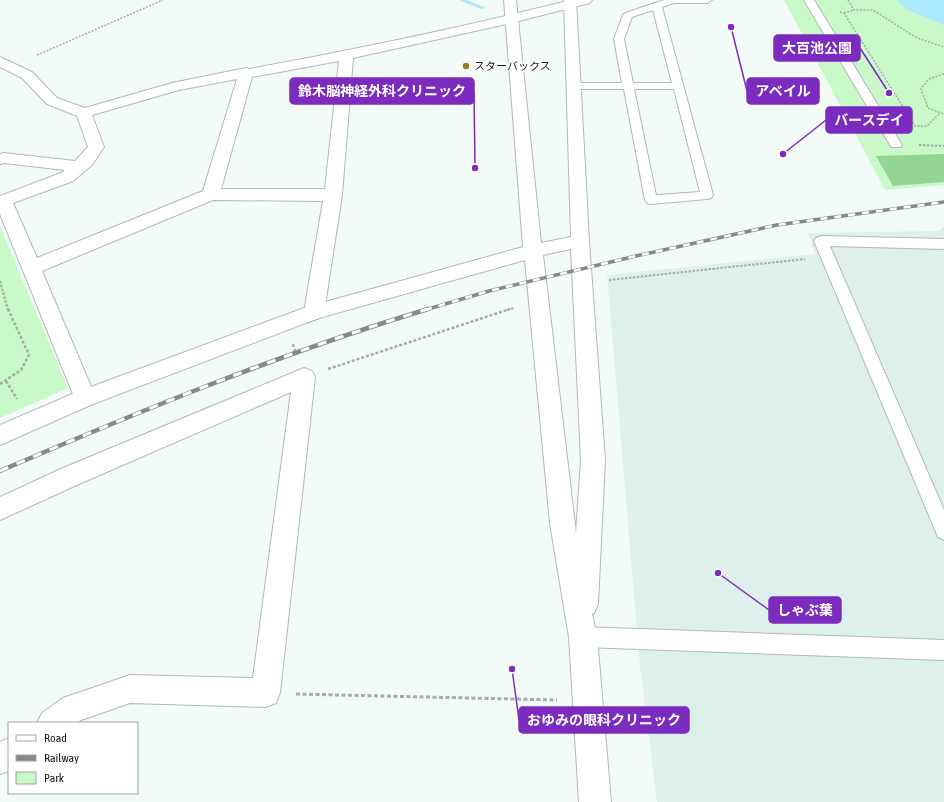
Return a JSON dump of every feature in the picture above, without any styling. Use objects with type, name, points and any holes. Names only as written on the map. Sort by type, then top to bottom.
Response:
[{"type":"street","points":[[5,64],[26,75],[52,101],[84,113],[177,86],[246,72],[346,55],[510,10],[576,1],[575,86],[580,241],[593,460],[583,637]]},
{"type":"street","points":[[510,10],[533,251],[562,523],[583,637],[595,802]]},
{"type":"street","points":[[314,312],[333,195],[346,55]]},
{"type":"street","points":[[211,194],[246,72]]},
{"type":"street","points":[[84,113],[96,147],[86,161],[67,177],[2,202],[85,398]]},
{"type":"street","points":[[0,159],[4,158],[79,167]]},
{"type":"street","points":[[31,268],[211,194],[333,195]]},
{"type":"street","points":[[0,435],[85,398],[314,312],[533,251],[580,241]]},
{"type":"street","points":[[0,509],[70,476],[304,377],[266,693],[130,689],[73,708],[53,722]]},
{"type":"lane","points":[[657,6],[707,196],[651,200],[620,39],[628,15],[673,0],[707,0]]},
{"type":"lane","points":[[809,0],[896,145]]},
{"type":"lane","points":[[575,86],[678,86]]},
{"type":"lane","points":[[944,244],[821,240],[944,531]]},
{"type":"lane","points":[[583,637],[944,650]]},
{"type":"path","points":[[5,64],[163,0]]},
{"type":"path","points":[[848,0],[854,10]]},
{"type":"path","points":[[844,13],[854,10],[873,10],[917,38],[944,47]]},
{"type":"path","points":[[839,11],[844,13],[915,126],[927,126],[940,113]]},
{"type":"path","points":[[944,74],[929,79],[921,89],[928,108],[944,114]]},
{"type":"path","points":[[896,145],[944,146]]},
{"type":"path","points":[[583,283],[803,259],[829,260]]},
{"type":"path","points":[[0,282],[6,306],[29,355],[20,370],[0,384]]},
{"type":"path","points":[[285,322],[304,377],[539,300]]},
{"type":"path","points":[[266,693],[588,701]]},
{"type":"shaded area","points":[[944,226],[944,802],[657,802],[640,666],[607,275],[815,254],[808,233],[939,231]]},
{"type":"green space","points":[[784,0],[944,0],[944,185],[885,190]]},
{"type":"green space","points":[[944,154],[944,182],[893,186],[876,156]]},
{"type":"green space","points":[[0,226],[68,388],[0,418]]},
{"type":"water","points":[[896,0],[944,0],[944,25],[910,11]]},
{"type":"waterway","points":[[462,0],[483,8]]},
{"type":"railway","points":[[425,310],[489,291],[636,256],[777,225],[944,202]]},
{"type":"railway","points":[[0,471],[212,384],[319,344],[428,309]]},
{"type":"place","name":"アベイル","points":[[731,27]]},
{"type":"place","name":"スターバックス","points":[[466,66]]},
{"type":"place","name":"大百池公園","points":[[889,93]]},
{"type":"place","name":"バースデイ","points":[[783,154]]},
{"type":"place","name":"鈴木脳神経外科クリニック","points":[[475,168]]},
{"type":"place","name":"しゃぶ葉","points":[[718,573]]},
{"type":"place","name":"おゆみの眼科クリニック","points":[[512,669]]}]
